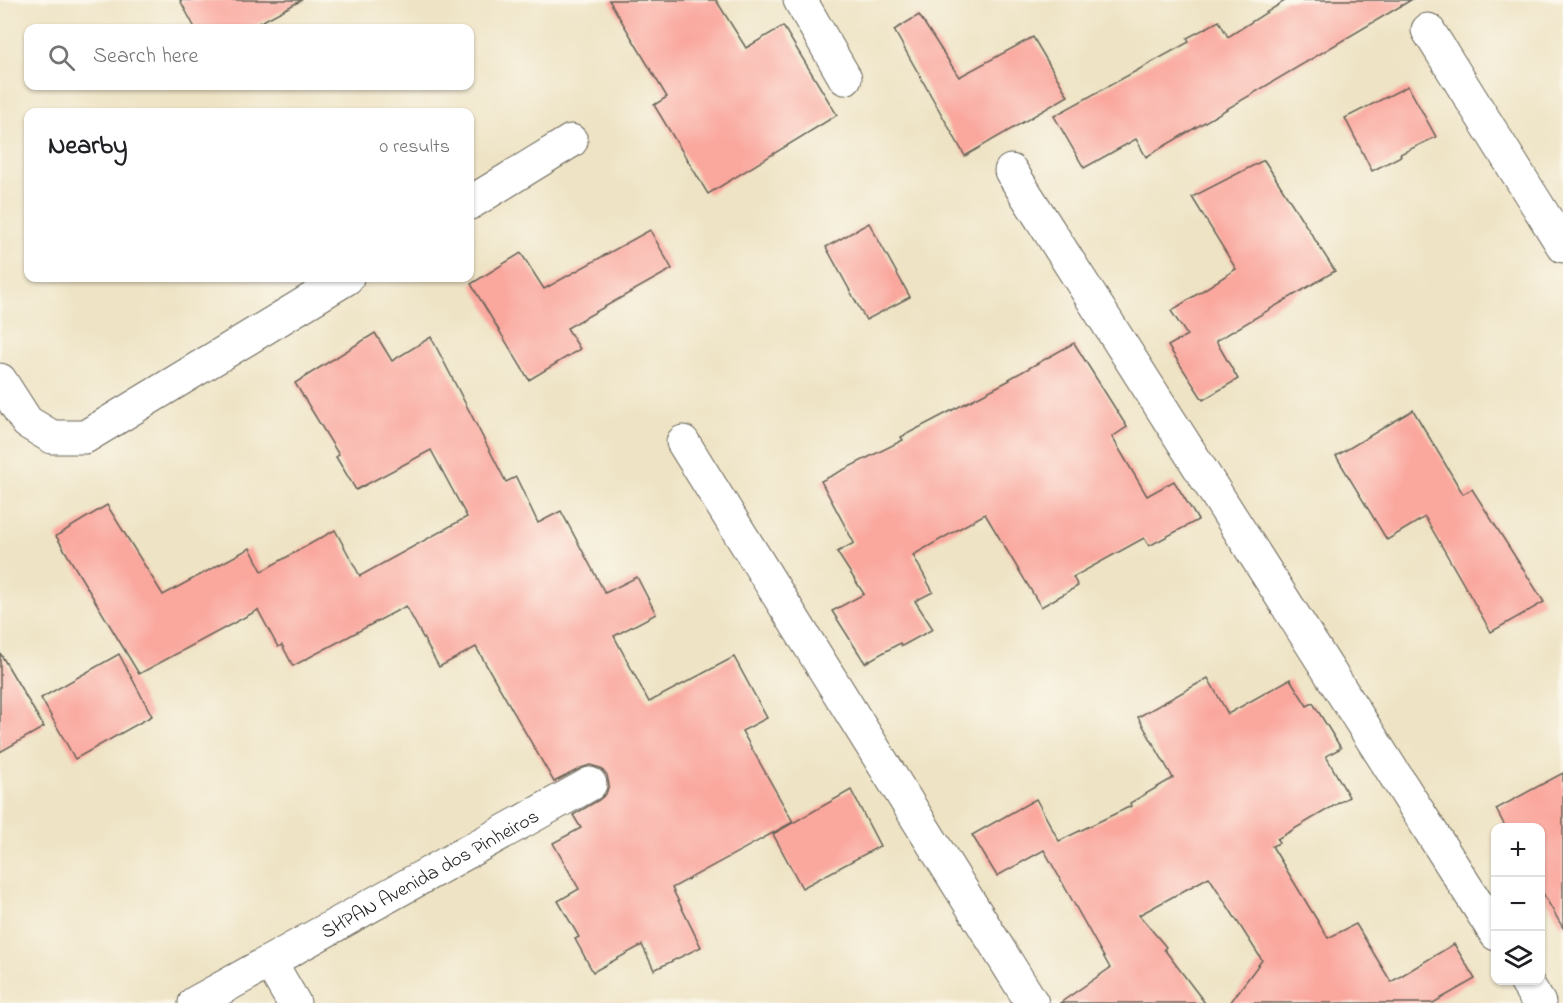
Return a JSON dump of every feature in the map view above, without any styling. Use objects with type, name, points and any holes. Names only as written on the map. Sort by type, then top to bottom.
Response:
[{"type":"street","points":[[800,0],[845,78]]},
{"type":"street","points":[[1428,30],[1563,246]]},
{"type":"street","points":[[474,201],[571,141]]},
{"type":"street","points":[[1011,171],[1494,931]]},
{"type":"street","points":[[0,380],[27,422],[52,437],[85,437],[340,282]]},
{"type":"street","points":[[683,442],[1032,1003]]},
{"type":"street","name":"SHPAN Avenida dos Pinheiros","points":[[195,1003],[590,784]]},
{"type":"street","points":[[270,962],[294,1003]]},
{"type":"street","points":[[1528,985],[1539,1003]]},
{"type":"building","points":[[180,0],[302,0],[257,24],[193,24]]},
{"type":"building","points":[[609,0],[716,0],[746,48],[783,26],[837,115],[708,194],[654,105],[667,97]]},
{"type":"building","points":[[1286,0],[1411,0],[1146,157],[1136,139],[1084,168],[1054,116],[1189,42],[1187,38],[1219,21],[1228,37]]},
{"type":"building","points":[[919,15],[959,77],[1033,37],[1068,96],[965,156],[894,30]]},
{"type":"building","points":[[1408,86],[1436,137],[1400,154],[1401,156],[1372,171],[1345,118]]},
{"type":"building","points":[[1264,160],[1335,271],[1216,341],[1238,379],[1203,400],[1168,346],[1187,335],[1171,311],[1236,269],[1192,197]]},
{"type":"building","points":[[869,223],[910,297],[866,320],[826,247]]},
{"type":"building","points":[[650,230],[672,269],[567,328],[580,349],[529,380],[471,284],[521,253],[544,289]]},
{"type":"building","points":[[375,333],[392,361],[431,337],[506,482],[516,477],[538,523],[561,511],[605,593],[637,577],[656,614],[614,636],[649,702],[734,657],[767,718],[742,731],[793,822],[672,888],[701,947],[654,970],[642,945],[593,972],[575,939],[579,937],[558,901],[579,889],[553,843],[581,828],[573,815],[606,794],[609,785],[607,775],[600,768],[590,765],[554,782],[476,647],[439,667],[406,606],[293,666],[282,645],[278,647],[258,610],[139,674],[56,536],[107,505],[163,595],[250,548],[262,571],[335,530],[360,576],[467,517],[431,450],[356,490],[336,457],[339,455],[295,383]]},
{"type":"building","points":[[1074,343],[1127,427],[1112,437],[1147,496],[1174,481],[1198,520],[1149,546],[1144,538],[1073,577],[1078,586],[1041,607],[985,514],[913,555],[933,592],[915,601],[933,629],[902,646],[900,643],[865,663],[832,611],[864,594],[837,552],[854,543],[821,481],[903,440],[901,437],[1010,380]]},
{"type":"building","points":[[1413,410],[1463,494],[1472,489],[1544,602],[1491,632],[1425,517],[1387,540],[1336,456]]},
{"type":"building","points":[[0,653],[44,727],[0,752]]},
{"type":"building","points":[[119,654],[152,716],[75,759],[41,698]]},
{"type":"building","points":[[1208,678],[1228,714],[1290,679],[1307,706],[1313,703],[1341,748],[1326,756],[1349,797],[1277,839],[1279,843],[1272,846],[1328,938],[1356,924],[1391,982],[1454,944],[1475,979],[1433,1003],[1230,1003],[1262,960],[1209,877],[1139,915],[1166,947],[1164,949],[1205,1003],[1060,1003],[1110,968],[1044,850],[997,876],[972,835],[1036,799],[1059,841],[1131,806],[1130,803],[1173,778],[1138,717]]},
{"type":"building","points":[[1563,773],[1563,928],[1545,897],[1545,823],[1503,823],[1496,809]]},
{"type":"building","points":[[851,790],[880,846],[802,888],[773,834]]}]
